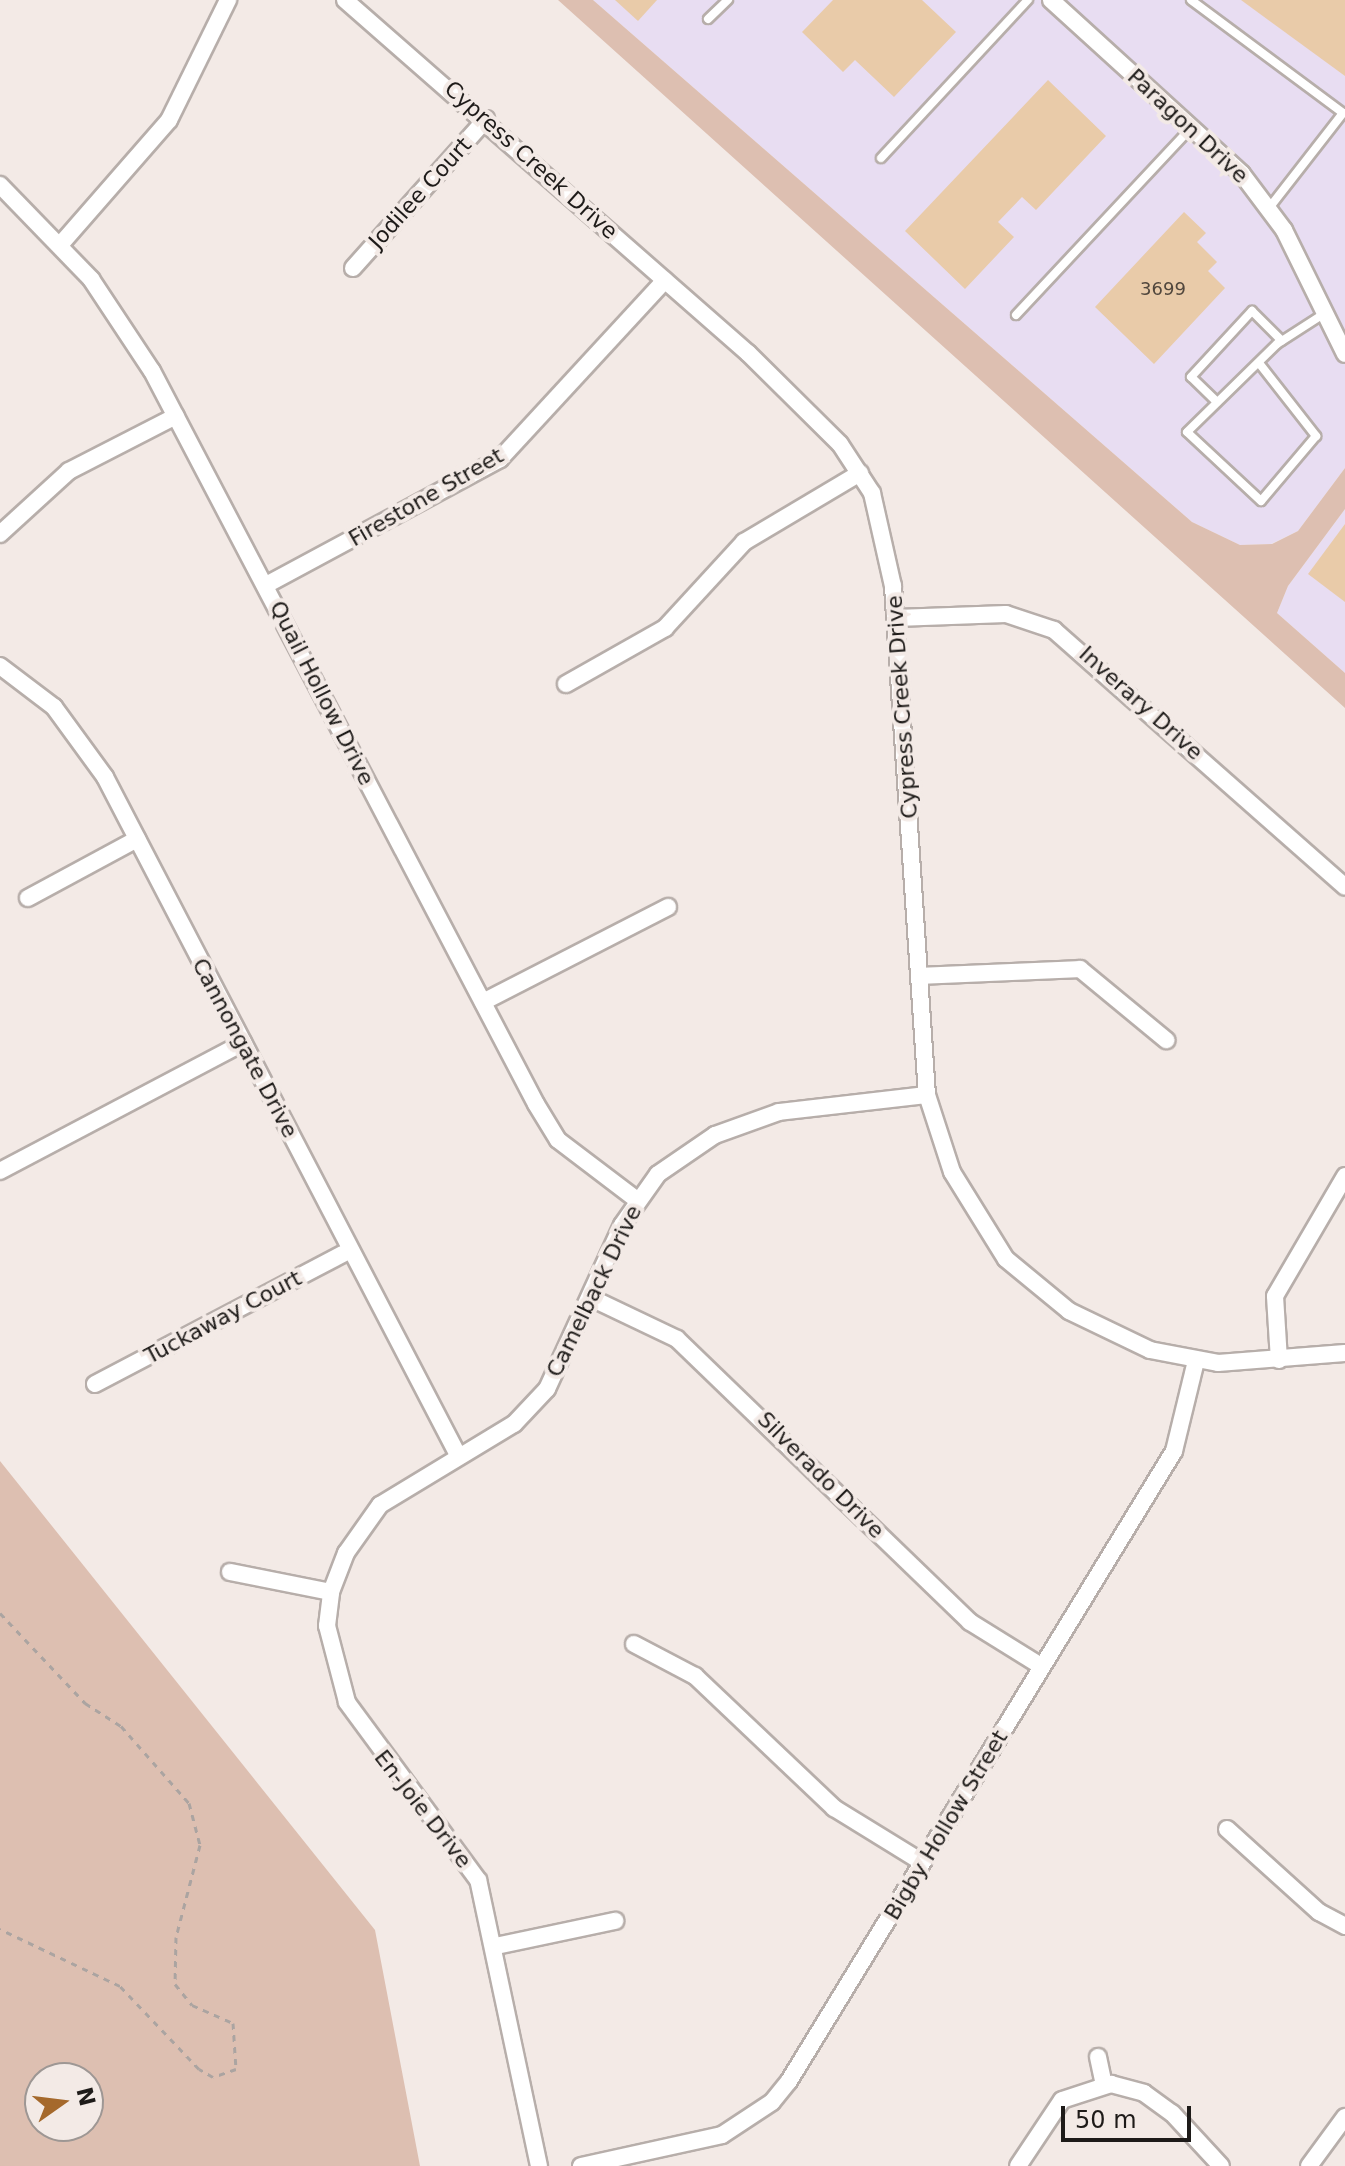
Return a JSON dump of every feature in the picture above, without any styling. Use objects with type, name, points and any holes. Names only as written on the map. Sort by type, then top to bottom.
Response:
[{"type":"street","points":[[60,245],[127,177],[169,120],[228,0]]},
{"type":"street","name":"Cypress Creek Drive","points":[[345,0],[486,119],[817,419],[860,473],[882,518],[896,618],[927,1095],[952,1172],[1006,1259],[1069,1311],[1150,1350],[1196,1361],[1279,1360],[1345,1353]]},
{"type":"street","name":"Paragon Drive","points":[[1051,0],[1192,127],[1269,208],[1345,354]]},
{"type":"street","name":"Jodilee Court","points":[[353,268],[486,119]]},
{"type":"street","name":"Quail Hollow Drive","points":[[0,185],[60,245],[121,318],[266,585],[558,1140],[637,1200]]},
{"type":"street","name":"Firestone Street","points":[[266,585],[500,459],[665,280]]},
{"type":"street","points":[[0,534],[69,471],[176,416]]},
{"type":"street","points":[[566,684],[665,628],[744,542],[860,473]]},
{"type":"street","name":"Inverary Drive","points":[[896,618],[1006,614],[1054,630],[1345,887]]},
{"type":"street","name":"Cannongate Drive","points":[[0,666],[79,735],[137,839],[458,1455]]},
{"type":"street","points":[[28,898],[137,839]]},
{"type":"street","points":[[483,1002],[668,907]]},
{"type":"street","points":[[920,976],[1080,969],[1166,1040]]},
{"type":"street","points":[[0,1171],[243,1043]]},
{"type":"street","name":"Camelback Drive","points":[[346,1553],[380,1505],[458,1455],[514,1424],[547,1389],[637,1200],[687,1150],[743,1124],[927,1095]]},
{"type":"street","points":[[1279,1360],[1275,1296],[1345,1176]]},
{"type":"street","name":"Tuckaway Court","points":[[95,1384],[350,1250]]},
{"type":"street","name":"Silverado Drive","points":[[591,1298],[677,1339],[970,1622],[1041,1666]]},
{"type":"street","name":"Bigby Hollow Street","points":[[581,2166],[722,2135],[772,2102],[1174,1451],[1196,1361]]},
{"type":"street","name":"En-Joie Drive","points":[[346,1553],[331,1592],[327,1626],[347,1702],[478,1880],[496,1946],[539,2166]]},
{"type":"street","points":[[230,1572],[331,1592]]},
{"type":"street","points":[[634,1644],[695,1676],[834,1808],[920,1861]]},
{"type":"street","points":[[1227,1829],[1319,1912],[1345,1926]]},
{"type":"street","points":[[496,1946],[615,1921]]},
{"type":"street","points":[[1098,2057],[1104,2085]]},
{"type":"street","points":[[1018,2166],[1062,2100],[1104,2085],[1144,2093],[1221,2166]]},
{"type":"street","points":[[1309,2166],[1345,2117]]},
{"type":"lane","points":[[708,19],[728,0]]},
{"type":"lane","points":[[881,158],[1028,0]]},
{"type":"lane","points":[[1191,0],[1344,114],[1269,208]]},
{"type":"lane","points":[[1016,315],[1192,127]]},
{"type":"lane","points":[[1217,402],[1191,377],[1252,311],[1282,341]]},
{"type":"lane","points":[[1259,363],[1316,436],[1261,501],[1187,432],[1217,402],[1282,341],[1322,315]]},
{"type":"path","points":[[0,1613],[79,1697],[121,1726],[189,1803],[200,1845],[176,1937],[175,1984],[192,2005],[233,2023],[236,2069],[213,2077],[199,2069],[120,1986],[0,1929]]},
{"type":"shaded area","points":[[558,0],[593,0],[1192,522],[1240,545],[1272,544],[1298,531],[1345,468],[1345,509],[1288,586],[1277,613],[1345,673],[1345,708]]},
{"type":"shaded area","points":[[593,0],[1345,0],[1345,468],[1298,531],[1271,544],[1240,545],[1192,522]]},
{"type":"shaded area","points":[[1345,509],[1345,673],[1277,613],[1288,586]]},
{"type":"shaded area","points":[[0,1461],[375,1930],[420,2166],[0,2166]]},
{"type":"building","points":[[615,0],[657,0],[638,21]]},
{"type":"building","points":[[833,0],[922,0],[956,32],[894,97],[855,60],[843,72],[802,32]]},
{"type":"building","points":[[1241,0],[1345,0],[1345,76]]},
{"type":"building","points":[[1048,80],[1106,136],[1036,210],[1022,197],[998,222],[1014,237],[965,289],[905,231]]},
{"type":"building","points":[[1184,212],[1206,233],[1197,242],[1217,262],[1208,271],[1225,288],[1154,364],[1095,307]]},
{"type":"building","points":[[1345,524],[1345,602],[1308,574]]}]
